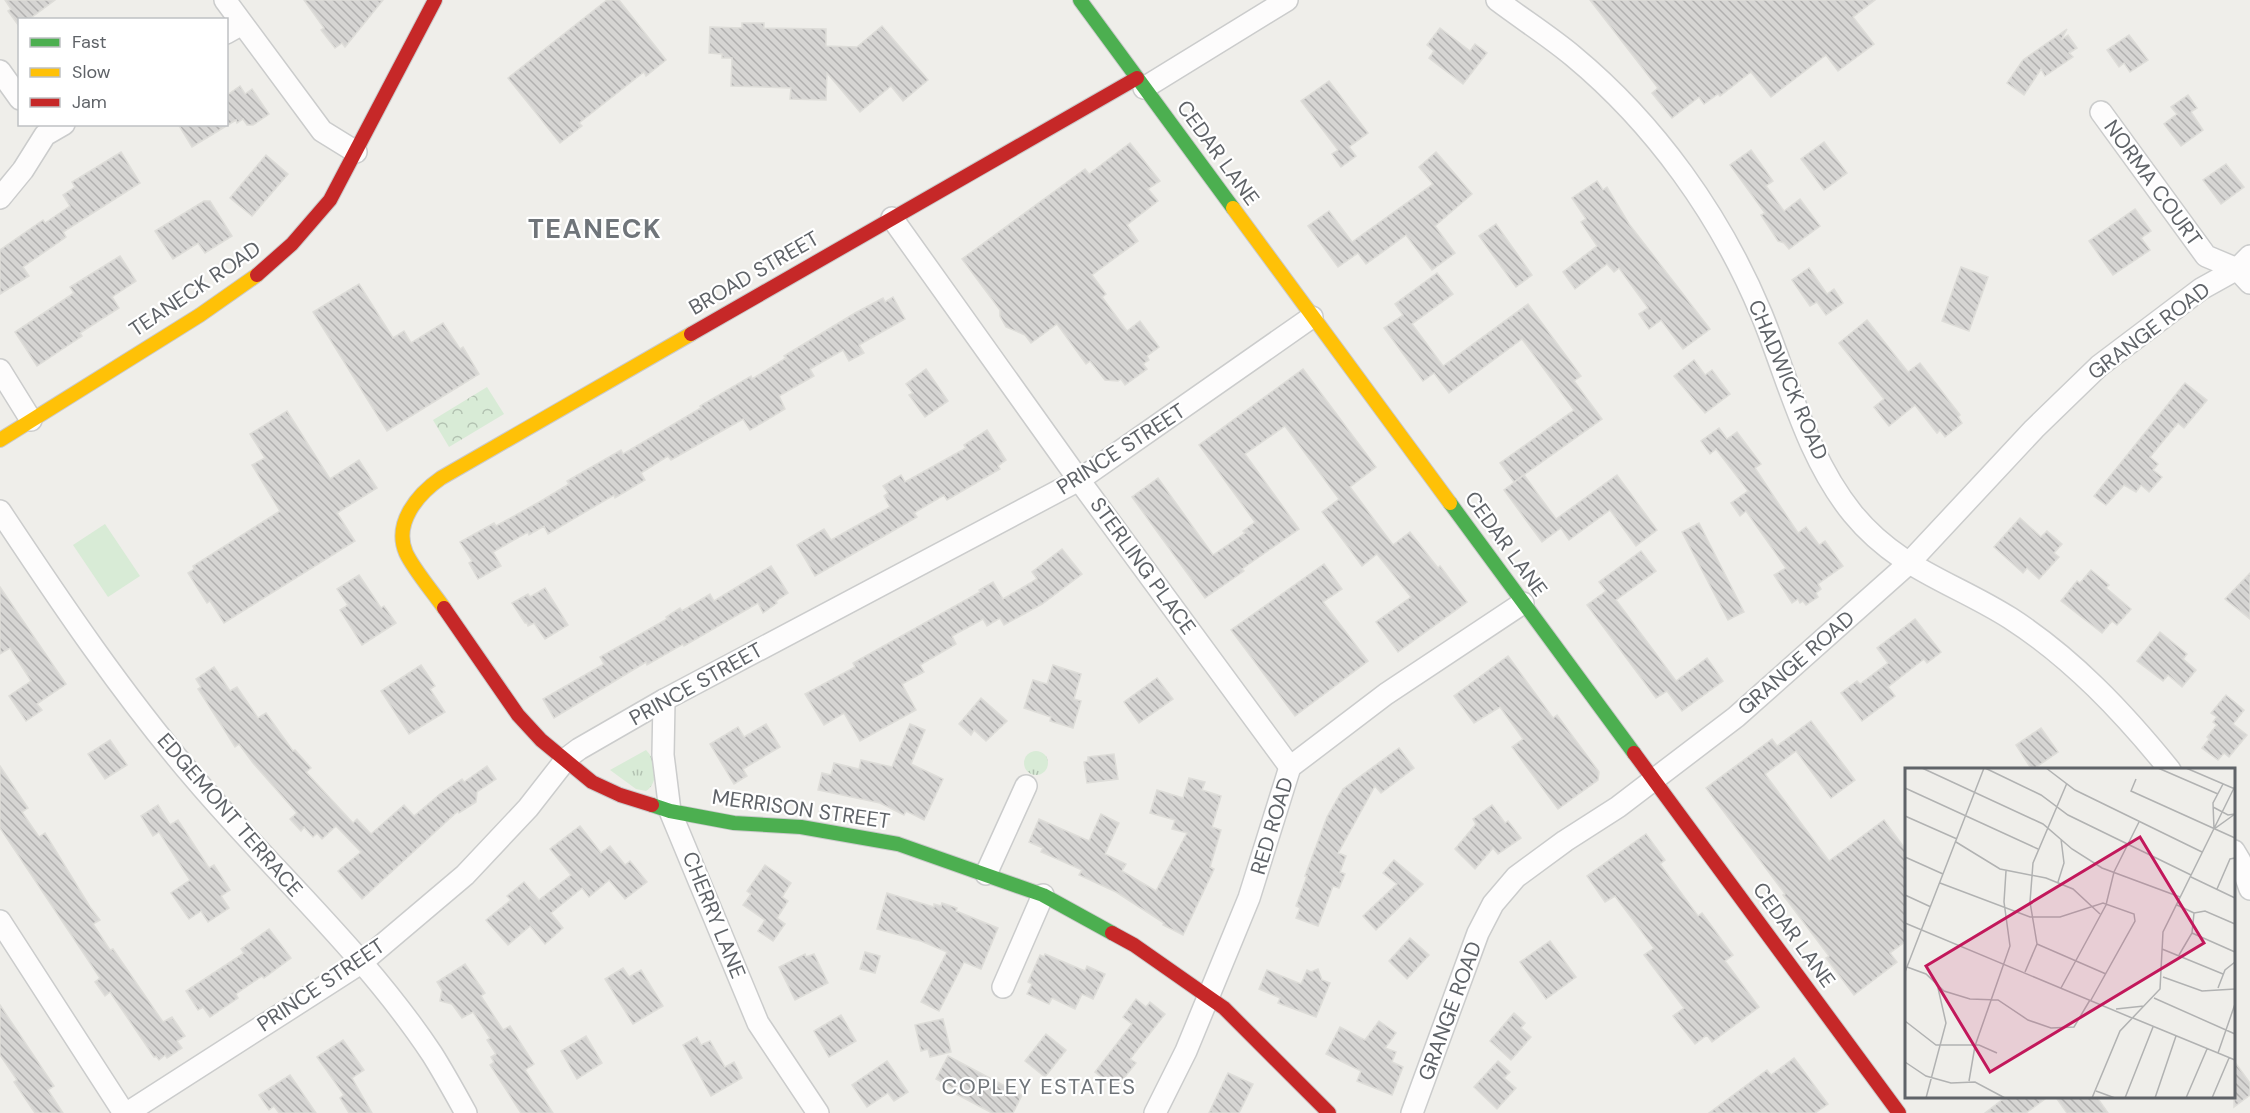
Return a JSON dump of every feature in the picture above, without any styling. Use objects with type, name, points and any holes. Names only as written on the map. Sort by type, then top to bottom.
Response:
[{"type":"street","points":[[225,0],[234,28],[322,131],[356,152]]},
{"type":"street","name":"TEANECK ROAD","points":[[0,440],[227,298],[273,263],[316,220],[330,200],[356,152],[435,0]]},
{"type":"street","name":"CEDAR LANE","points":[[1080,0],[1899,1113]]},
{"type":"street","points":[[1140,83],[1287,0]]},
{"type":"street","name":"CHADWICK ROAD","points":[[1497,0],[1572,56],[1602,83],[1643,125],[1680,171],[1713,219],[1736,260],[1761,313],[1801,420],[1834,487],[1853,513],[1874,536],[1908,564],[2008,617],[2059,653],[2104,695],[2168,768]]},
{"type":"street","points":[[0,71],[18,96]]},
{"type":"street","name":"BROAD STREET","points":[[405,521],[415,500],[427,486],[892,218],[1140,83]]},
{"type":"street","name":"NORMA COURT","points":[[2101,112],[2206,256],[2246,269]]},
{"type":"street","points":[[0,198],[22,170],[41,130],[56,126]]},
{"type":"street","name":"STERLING PLACE","points":[[892,218],[1079,480],[1290,767]]},
{"type":"street","name":"GRANGE ROAD","points":[[1412,1113],[1479,933],[1493,904],[1516,877],[1618,807],[1736,717],[1908,564],[2034,429],[2099,366],[2201,289],[2246,269]]},
{"type":"street","name":"PRINCE STREET","points":[[126,1113],[361,963],[465,875],[528,808],[566,760],[579,749],[664,700],[1079,480],[1312,317]]},
{"type":"street","points":[[0,370],[31,420]]},
{"type":"street","name":"EDGEMONT TERRACE","points":[[0,511],[100,657],[194,779],[361,963],[432,1054],[466,1113]]},
{"type":"street","name":"MERRISON STREET","points":[[405,521],[402,539],[406,553],[518,715],[541,740],[592,782],[620,795],[670,811],[734,823],[801,827],[898,844],[1043,896],[1134,945],[1209,998],[1253,1035],[1329,1113]]},
{"type":"street","name":"RED ROAD","points":[[1155,1113],[1186,1051],[1250,897],[1290,767],[1386,694],[1523,603]]},
{"type":"street","name":"CHERRY LANE","points":[[664,700],[663,755],[670,811],[758,1023],[818,1113]]},
{"type":"street","points":[[986,874],[1026,786]]},
{"type":"street","points":[[2235,853],[2250,889]]},
{"type":"street","points":[[1003,987],[1043,896]]},
{"type":"street","points":[[0,921],[126,1113]]},
{"type":"green space","points":[[487,387],[504,414],[449,447],[433,420]]},
{"type":"green space","points":[[105,524],[140,576],[108,597],[73,545]]},
{"type":"green space","points":[[646,750],[654,765],[655,777],[646,791],[636,789],[610,770]]},
{"type":"green space","points":[[1036,751],[1045,754],[1048,763],[1045,772],[1036,775],[1027,772],[1024,763],[1027,754]]},
{"type":"building","points":[[5,0],[55,0],[31,18],[18,18],[18,25],[8,11],[11,9]]},
{"type":"building","points":[[304,0],[383,0],[345,47],[342,43],[335,48],[321,30],[324,28]]},
{"type":"building","points":[[607,0],[619,0],[666,60],[646,76],[644,72],[579,123],[582,126],[560,143],[508,78]]},
{"type":"building","points":[[1590,0],[1875,0],[1853,17],[1874,44],[1838,71],[1826,55],[1771,97],[1751,72],[1720,96],[1718,94],[1704,104],[1699,97],[1672,118],[1652,93],[1658,88]]},
{"type":"building","points":[[742,23],[764,23],[764,28],[826,29],[826,46],[857,47],[882,26],[928,80],[903,101],[891,86],[860,112],[827,73],[826,100],[790,99],[791,88],[731,86],[732,58],[722,58],[722,54],[709,53],[710,27],[742,28]]},
{"type":"building","points":[[1440,28],[1470,51],[1475,44],[1487,53],[1463,84],[1429,58],[1434,51],[1427,45]]},
{"type":"building","points":[[2067,29],[2061,40],[2068,35],[2077,48],[2069,53],[2073,57],[2045,76],[2041,69],[2024,95],[2007,83],[2023,60]]},
{"type":"building","points":[[2129,35],[2148,60],[2130,72],[2124,63],[2119,67],[2107,50]]},
{"type":"building","points":[[1329,81],[1368,133],[1349,147],[1356,156],[1341,167],[1332,154],[1338,150],[1301,101]]},
{"type":"building","points":[[240,86],[245,94],[252,89],[269,114],[253,125],[247,125],[243,119],[228,125],[228,95]]},
{"type":"building","points":[[2188,95],[2197,108],[2191,112],[2203,130],[2181,146],[2164,124],[2177,114],[2171,107]]},
{"type":"building","points":[[179,126],[226,126],[192,147]]},
{"type":"building","points":[[1824,142],[1847,173],[1824,190],[1801,159]]},
{"type":"building","points":[[1130,143],[1160,181],[1148,189],[1158,201],[1127,225],[1138,241],[1092,275],[1106,294],[1102,297],[1127,331],[1140,321],[1159,347],[1147,356],[1149,360],[1143,364],[1147,369],[1125,385],[1121,379],[1118,381],[1105,380],[1090,361],[1086,364],[1057,324],[1031,343],[1025,335],[1006,327],[1000,316],[1000,310],[962,259],[1085,169],[1089,174]]},
{"type":"building","points":[[1751,150],[1773,181],[1766,186],[1784,211],[1800,199],[1820,226],[1789,249],[1784,243],[1778,241],[1761,215],[1765,213],[1730,165]]},
{"type":"building","points":[[121,152],[140,183],[63,232],[66,237],[23,267],[29,276],[0,294],[0,250],[43,220],[45,223],[70,206],[63,195],[75,187],[72,182]]},
{"type":"building","points":[[1436,152],[1472,194],[1435,226],[1455,253],[1432,270],[1406,235],[1366,264],[1358,253],[1338,267],[1308,226],[1329,211],[1352,242],[1433,184],[1419,167]]},
{"type":"building","points":[[266,155],[288,174],[252,216],[230,198]]},
{"type":"building","points":[[2226,164],[2244,187],[2221,204],[2203,180]]},
{"type":"building","points":[[1597,181],[1603,190],[1607,187],[1629,224],[1710,329],[1683,349],[1661,320],[1649,329],[1639,314],[1648,308],[1619,268],[1614,272],[1607,264],[1575,289],[1563,272],[1597,246],[1581,222],[1586,219],[1572,198]]},
{"type":"building","points":[[204,201],[210,201],[232,236],[205,253],[198,243],[173,259],[155,231]]},
{"type":"building","points":[[2135,209],[2151,231],[2141,238],[2150,250],[2113,275],[2089,241]]},
{"type":"building","points":[[1496,224],[1532,275],[1516,287],[1479,236]]},
{"type":"building","points":[[120,256],[136,281],[112,297],[119,308],[80,333],[82,336],[37,366],[15,332],[74,293],[70,287]]},
{"type":"building","points":[[1961,267],[1988,277],[1969,331],[1942,321]]},
{"type":"building","points":[[1809,268],[1827,294],[1834,289],[1843,303],[1826,315],[1817,302],[1810,306],[1792,280]]},
{"type":"building","points":[[1437,273],[1453,294],[1412,324],[1443,366],[1528,304],[1581,376],[1574,381],[1602,419],[1514,482],[1500,463],[1574,410],[1522,339],[1449,393],[1434,373],[1423,381],[1384,328],[1403,315],[1395,304]]},
{"type":"building","points":[[359,284],[393,338],[404,331],[411,343],[443,323],[460,349],[463,347],[479,374],[387,431],[313,312]]},
{"type":"building","points":[[893,297],[905,319],[859,345],[864,353],[849,361],[843,350],[810,369],[814,376],[779,396],[785,409],[750,430],[743,419],[671,460],[668,456],[641,473],[645,480],[615,498],[614,495],[548,534],[544,526],[529,535],[528,532],[493,552],[501,566],[478,579],[469,563],[472,561],[460,542],[494,523],[496,526],[541,501],[569,484],[567,481],[621,450],[623,454],[751,376],[752,379],[786,358],[784,356],[855,313],[883,298],[885,302]]},
{"type":"building","points":[[1867,320],[1908,372],[1920,363],[1960,415],[1958,417],[1962,423],[1945,437],[1940,430],[1937,433],[1915,405],[1889,426],[1874,407],[1884,399],[1839,343]]},
{"type":"building","points":[[1694,360],[1705,375],[1712,370],[1730,394],[1705,413],[1674,376]]},
{"type":"building","points":[[926,369],[948,401],[925,417],[909,395],[913,393],[906,384]]},
{"type":"building","points":[[1303,369],[1376,467],[1350,487],[1393,545],[1410,532],[1467,602],[1398,652],[1376,622],[1411,597],[1377,554],[1362,566],[1322,512],[1339,499],[1285,426],[1245,454],[1299,529],[1205,598],[1132,497],[1158,478],[1213,555],[1245,533],[1243,531],[1255,522],[1199,445]]},
{"type":"building","points":[[2185,383],[2207,400],[2184,428],[2178,423],[2150,457],[2158,464],[2153,470],[2162,477],[2149,492],[2141,485],[2136,492],[2124,485],[2106,505],[2094,496]]},
{"type":"building","points":[[287,411],[330,479],[359,460],[377,488],[337,513],[355,541],[224,623],[210,601],[207,603],[188,573],[194,569],[193,566],[280,511],[252,465],[265,458],[250,434]]},
{"type":"building","points":[[1719,428],[1727,439],[1737,432],[1761,464],[1755,468],[1798,533],[1806,527],[1819,545],[1825,541],[1843,566],[1818,584],[1821,589],[1816,593],[1818,597],[1806,605],[1803,601],[1800,603],[1798,599],[1792,603],[1774,575],[1786,568],[1746,511],[1740,516],[1731,503],[1748,491],[1716,449],[1710,454],[1701,441]]},
{"type":"building","points":[[987,430],[1006,460],[998,466],[1000,469],[947,500],[944,495],[914,513],[917,517],[815,576],[797,545],[824,529],[831,540],[890,507],[884,496],[888,493],[883,486],[901,475],[905,482],[966,448],[964,445]]},
{"type":"building","points":[[1524,475],[1556,519],[1617,475],[1657,530],[1636,546],[1610,510],[1569,540],[1561,528],[1542,542],[1504,490]]},
{"type":"building","points":[[2020,518],[2041,537],[2047,531],[2062,544],[2054,553],[2059,557],[2039,579],[2027,568],[2023,573],[1994,547]]},
{"type":"building","points":[[1699,523],[1744,612],[1728,620],[1682,532]]},
{"type":"building","points":[[1062,549],[1082,574],[1042,604],[1004,625],[1000,618],[987,626],[983,619],[952,636],[956,644],[920,665],[924,672],[902,684],[916,710],[860,741],[844,713],[824,725],[805,694],[855,667],[853,663],[980,592],[979,590],[993,582],[1003,599],[1037,579],[1032,572]]},
{"type":"building","points":[[1641,551],[1656,571],[1616,600],[1676,681],[1707,658],[1723,681],[1682,711],[1667,691],[1656,698],[1587,605],[1606,591],[1599,582]]},
{"type":"building","points":[[1324,564],[1342,589],[1323,602],[1368,661],[1295,716],[1231,630]]},
{"type":"building","points":[[771,566],[788,593],[763,613],[758,603],[684,646],[683,644],[647,665],[646,662],[554,718],[543,699],[604,664],[600,657],[667,619],[666,617],[680,608],[682,611],[710,594],[714,601]]},
{"type":"building","points":[[2091,570],[2109,585],[2106,588],[2131,609],[2117,625],[2112,621],[2102,633],[2061,601],[2077,581],[2080,583]]},
{"type":"building","points":[[2250,573],[2250,619],[2225,599]]},
{"type":"building","points":[[359,575],[381,608],[384,606],[396,623],[362,645],[340,610],[348,605],[337,589]]},
{"type":"building","points":[[0,587],[66,684],[37,704],[42,710],[26,721],[9,696],[31,681],[10,648],[0,654]]},
{"type":"building","points":[[545,588],[568,625],[545,639],[534,623],[528,626],[525,623],[512,603],[528,594],[530,597]]},
{"type":"building","points":[[1915,619],[1941,652],[1927,663],[1924,659],[1888,687],[1895,696],[1862,721],[1841,693],[1857,681],[1860,684],[1888,663],[1877,648]]},
{"type":"building","points":[[2160,632],[2187,654],[2183,659],[2196,670],[2182,687],[2168,675],[2163,681],[2137,661]]},
{"type":"building","points":[[1508,656],[1553,718],[1557,715],[1599,772],[1598,780],[1558,809],[1512,747],[1523,739],[1500,707],[1474,723],[1454,696]]},
{"type":"building","points":[[421,665],[435,686],[430,689],[445,712],[409,734],[381,691]]},
{"type":"building","points":[[1053,665],[1081,674],[1074,699],[1081,701],[1073,728],[1050,721],[1051,717],[1024,708],[1033,680],[1047,684]]},
{"type":"building","points":[[214,667],[230,691],[237,687],[258,718],[266,713],[293,751],[295,750],[311,768],[306,772],[353,823],[357,819],[371,834],[404,805],[414,816],[440,794],[462,779],[464,782],[487,766],[496,779],[477,792],[476,802],[459,813],[458,811],[362,899],[338,871],[361,852],[336,826],[322,839],[317,833],[313,837],[304,827],[301,831],[290,819],[297,813],[239,744],[235,747],[198,689],[201,687],[196,679]]},
{"type":"building","points":[[1157,678],[1173,699],[1139,723],[1124,702]]},
{"type":"building","points":[[2226,695],[2244,710],[2233,724],[2247,735],[2229,757],[2224,753],[2218,760],[2202,748],[2209,739],[2207,737],[2217,725],[2213,722],[2217,717],[2211,713]]},
{"type":"building","points":[[981,698],[1007,721],[986,741],[974,730],[971,735],[959,724]]},
{"type":"building","points":[[1811,721],[1855,780],[1831,798],[1796,751],[1765,774],[1829,861],[1884,820],[1905,849],[1905,942],[1890,953],[1897,962],[1854,995],[1826,958],[1829,956],[1783,895],[1785,894],[1706,788],[1772,739],[1777,746]]},
{"type":"building","points":[[766,724],[780,747],[743,769],[747,776],[734,784],[710,744],[738,727],[744,737]]},
{"type":"building","points":[[910,724],[925,730],[911,764],[943,779],[924,820],[906,811],[904,815],[880,803],[818,790],[822,773],[831,775],[834,763],[859,769],[861,760],[892,767]]},
{"type":"building","points":[[2041,728],[2058,752],[2035,768],[2031,768],[2016,745]]},
{"type":"building","points":[[110,740],[127,765],[105,779],[88,754]]},
{"type":"building","points":[[1399,748],[1414,768],[1381,793],[1375,786],[1338,853],[1346,856],[1340,872],[1345,874],[1339,888],[1333,886],[1318,926],[1296,918],[1300,908],[1296,906],[1307,876],[1305,876],[1327,817],[1343,789]]},
{"type":"building","points":[[1114,754],[1118,779],[1087,783],[1084,762],[1088,761],[1088,757]]},
{"type":"building","points":[[0,766],[28,808],[22,812],[39,837],[45,833],[100,920],[93,924],[110,950],[113,949],[163,1022],[172,1017],[185,1036],[177,1041],[182,1048],[167,1058],[165,1055],[159,1060],[156,1056],[154,1057],[110,992],[105,996],[95,982],[100,978],[0,828]]},
{"type":"building","points":[[1189,778],[1205,782],[1202,790],[1221,796],[1212,827],[1221,830],[1210,867],[1214,869],[1183,935],[1163,925],[1164,923],[1116,892],[1079,875],[1082,870],[1041,852],[1043,848],[1029,842],[1039,819],[1089,841],[1101,814],[1119,823],[1105,854],[1126,864],[1122,871],[1156,891],[1187,833],[1172,829],[1175,820],[1150,813],[1157,790],[1183,798]]},
{"type":"building","points":[[158,805],[170,825],[178,820],[209,868],[214,865],[230,890],[221,896],[229,908],[208,922],[201,911],[189,919],[171,893],[190,880],[159,832],[153,836],[141,816]]},
{"type":"building","points":[[1492,805],[1505,823],[1508,821],[1521,838],[1498,854],[1493,848],[1475,869],[1455,849],[1476,824],[1473,819]]},
{"type":"building","points":[[580,826],[601,853],[610,846],[625,865],[630,861],[647,882],[625,899],[609,880],[589,897],[582,888],[551,913],[563,928],[545,944],[530,926],[508,945],[486,920],[511,900],[507,896],[524,882],[539,900],[571,875],[550,849]]},
{"type":"building","points":[[1646,834],[1665,860],[1660,864],[1698,916],[1702,913],[1733,955],[1725,961],[1759,1007],[1712,1042],[1707,1035],[1695,1044],[1673,1016],[1684,1008],[1644,955],[1654,948],[1615,896],[1605,902],[1587,876]]},
{"type":"building","points":[[1394,860],[1423,884],[1376,930],[1363,916],[1397,884],[1383,873]]},
{"type":"building","points":[[765,865],[791,883],[782,897],[788,901],[777,918],[785,924],[773,941],[758,931],[765,920],[743,905],[751,894],[747,891]]},
{"type":"building","points":[[887,893],[934,907],[934,904],[941,906],[942,903],[998,928],[981,969],[964,962],[939,1011],[921,1002],[947,952],[921,941],[877,929]]},
{"type":"building","points":[[269,929],[291,958],[264,978],[262,976],[236,994],[238,998],[210,1017],[203,1007],[198,1010],[186,991],[244,953],[241,949]]},
{"type":"building","points":[[1410,938],[1429,955],[1407,979],[1389,961]]},
{"type":"building","points":[[1550,941],[1576,977],[1546,999],[1520,962]]},
{"type":"building","points":[[865,952],[880,956],[875,973],[860,969]]},
{"type":"building","points":[[805,954],[806,957],[814,954],[828,983],[795,1000],[779,967]]},
{"type":"building","points":[[1045,954],[1085,971],[1087,966],[1105,974],[1093,999],[1082,994],[1075,1009],[1052,998],[1049,1004],[1027,994],[1032,984],[1028,982],[1040,955],[1044,957]]},
{"type":"building","points":[[465,964],[485,993],[481,996],[503,1030],[510,1026],[534,1064],[525,1070],[553,1113],[521,1113],[490,1065],[494,1062],[491,1057],[496,1054],[487,1040],[490,1038],[473,1012],[462,1018],[452,1004],[440,1001],[442,990],[437,982]]},
{"type":"building","points":[[623,968],[629,977],[641,970],[663,1006],[633,1024],[605,979]]},
{"type":"building","points":[[1318,969],[1322,980],[1330,983],[1316,1017],[1278,1003],[1280,998],[1259,989],[1267,970],[1301,984],[1307,970],[1311,972]]},
{"type":"building","points":[[1136,999],[1146,1007],[1150,1002],[1165,1014],[1130,1059],[1136,1063],[1116,1088],[1095,1072],[1132,1024],[1123,1017]]},
{"type":"building","points":[[0,1005],[54,1086],[48,1090],[63,1113],[35,1113],[14,1082],[17,1080],[0,1055]]},
{"type":"building","points":[[1514,1013],[1525,1023],[1521,1028],[1531,1037],[1511,1060],[1490,1041]]},
{"type":"building","points":[[841,1015],[856,1041],[829,1057],[814,1031]]},
{"type":"building","points":[[943,1019],[951,1052],[930,1057],[928,1049],[921,1051],[915,1025]]},
{"type":"building","points":[[1379,1021],[1396,1033],[1385,1048],[1396,1052],[1392,1062],[1403,1067],[1392,1095],[1357,1081],[1361,1071],[1326,1054],[1340,1027],[1365,1040]]},
{"type":"building","points":[[1046,1034],[1066,1050],[1045,1077],[1025,1061]]},
{"type":"building","points":[[586,1036],[602,1063],[577,1079],[561,1051]]},
{"type":"building","points":[[697,1037],[701,1045],[710,1041],[725,1067],[734,1062],[742,1078],[711,1096],[683,1045]]},
{"type":"building","points":[[343,1040],[364,1070],[352,1078],[372,1113],[349,1113],[340,1098],[344,1095],[317,1057]]},
{"type":"building","points":[[948,1056],[1022,1095],[1013,1113],[992,1113],[956,1094],[958,1091],[936,1079]]},
{"type":"building","points":[[1794,1058],[1828,1104],[1815,1113],[1709,1113],[1767,1070],[1771,1075]]},
{"type":"building","points":[[887,1061],[908,1092],[894,1101],[888,1093],[867,1107],[852,1085]]},
{"type":"building","points":[[1498,1061],[1510,1072],[1504,1078],[1516,1088],[1497,1109],[1474,1087]]},
{"type":"building","points":[[2235,1062],[2250,1083],[2250,1095],[2234,1107]]},
{"type":"building","points":[[1228,1073],[1253,1084],[1239,1113],[1209,1113]]},
{"type":"building","points":[[290,1075],[316,1113],[279,1113],[274,1106],[269,1110],[259,1095]]},
{"type":"building","points":[[2004,1098],[2046,1098],[2026,1113],[1985,1113]]},
{"type":"building","points":[[2056,1098],[2097,1098],[2108,1113],[2067,1113]]},
{"type":"traffic: fast","points":[[1080,0],[1233,208]]},
{"type":"traffic: fast","points":[[1450,503],[1634,753]]},
{"type":"traffic: fast","points":[[652,805],[670,811],[734,823],[801,827],[898,844],[1043,895],[1112,933]]},
{"type":"traffic: slow","points":[[1233,208],[1450,503]]},
{"type":"traffic: slow","points":[[0,440],[200,315],[257,275]]},
{"type":"traffic: slow","points":[[444,608],[414,567],[403,542],[405,520],[424,492],[441,478],[691,334]]},
{"type":"traffic: jam","points":[[257,275],[292,244],[330,200],[435,0]]},
{"type":"traffic: jam","points":[[691,334],[1137,78]]},
{"type":"traffic: jam","points":[[444,608],[518,715],[541,740],[592,782],[620,795],[652,805]]},
{"type":"traffic: jam","points":[[1634,753],[1899,1113]]},
{"type":"traffic: jam","points":[[1112,933],[1134,945],[1224,1008],[1329,1113]]},
{"type":"district","name":"TEANECK","points":[[595,228]]},
{"type":"district","name":"COPLEY ESTATES","points":[[1039,1086]]}]
